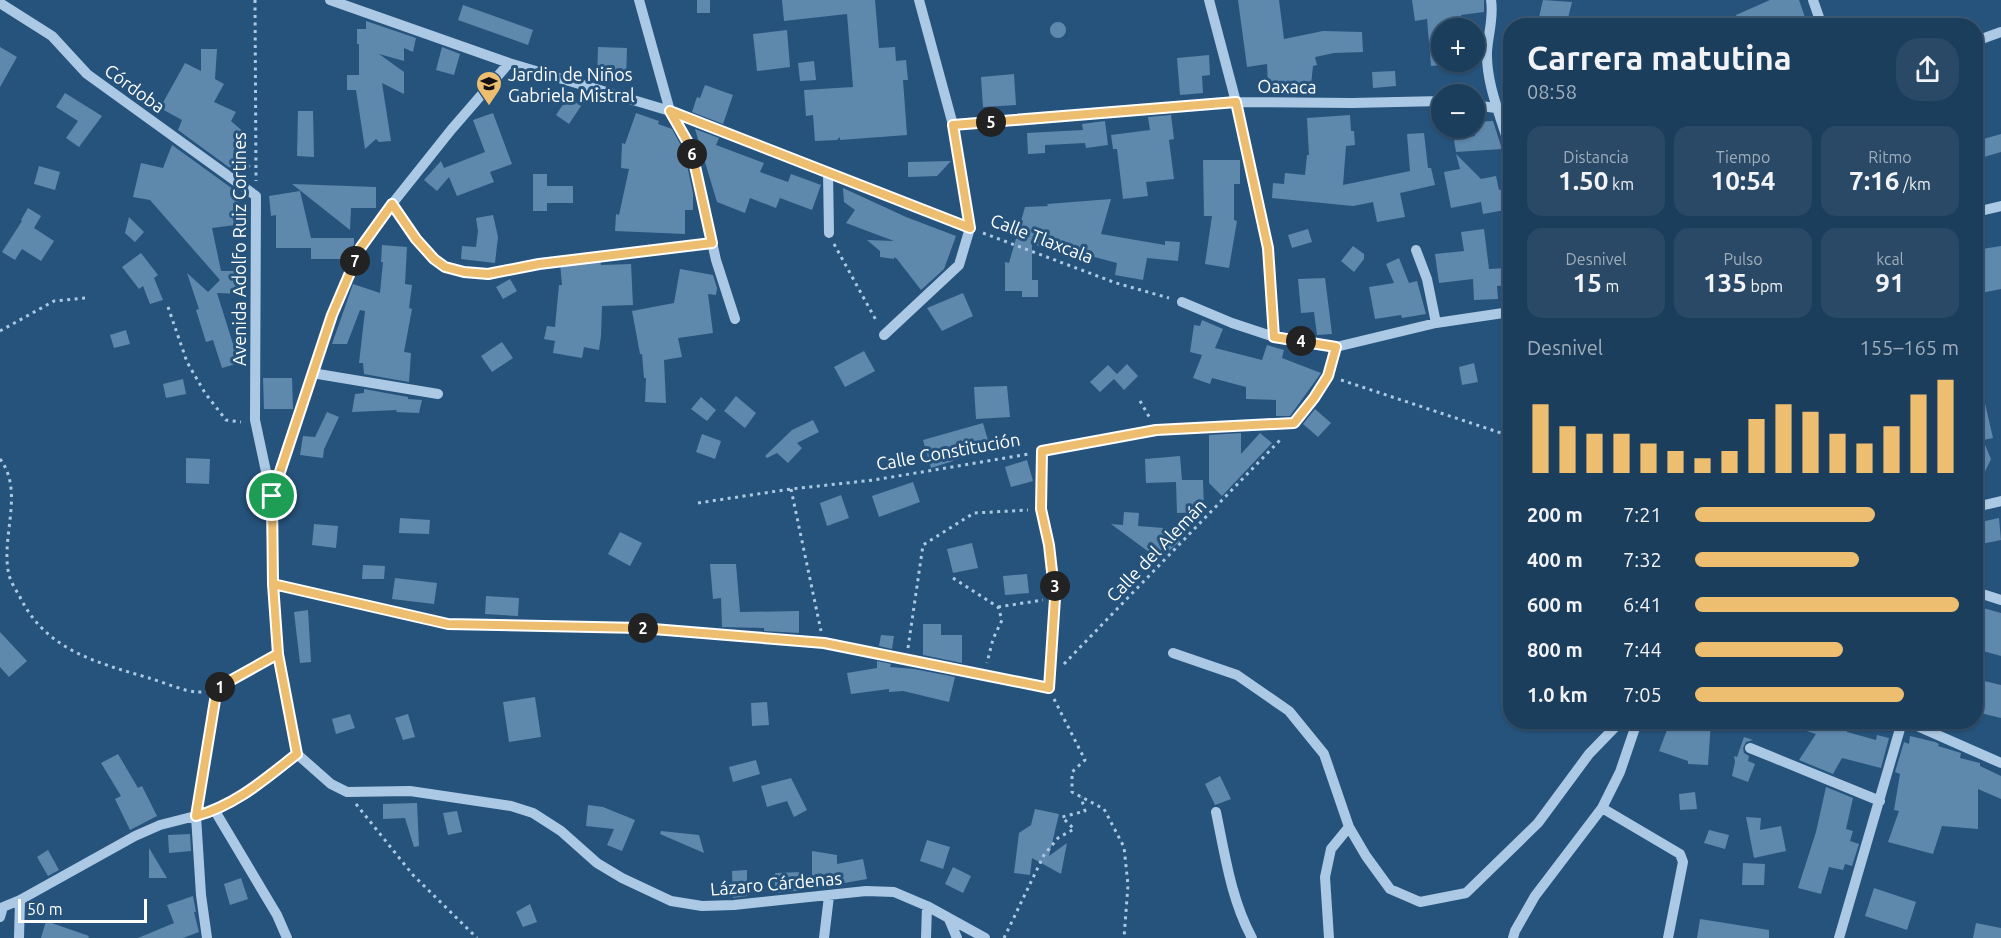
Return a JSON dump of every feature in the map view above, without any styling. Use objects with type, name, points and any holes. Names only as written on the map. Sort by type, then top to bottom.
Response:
[{"type":"street","name":"Calle Tlaxcala","points":[[330,0],[509,63],[670,111],[970,228]]},
{"type":"street","points":[[639,0],[670,111],[691,148],[712,243],[735,319]]},
{"type":"street","points":[[884,334],[959,265],[970,228],[953,125],[919,0]]},
{"type":"street","points":[[1209,0],[1236,102]]},
{"type":"street","points":[[1491,0],[1493,13],[1487,51],[1489,77],[1503,125]]},
{"type":"street","points":[[1813,0],[1819,18]]},
{"type":"street","name":"Córdoba","points":[[0,3],[52,36],[87,74],[256,196]]},
{"type":"street","points":[[1983,38],[2001,32]]},
{"type":"street","points":[[347,792],[331,784],[297,754],[278,654],[273,584],[272,496],[332,315],[361,247],[451,130],[509,63]]},
{"type":"street","name":"Oaxaca","points":[[953,125],[1236,102],[1431,101]]},
{"type":"street","points":[[1485,107],[1503,109]]},
{"type":"street","points":[[828,172],[829,233]]},
{"type":"street","name":"Avenida Adolfo Ruiz Cortines","points":[[256,196],[255,420],[272,496]]},
{"type":"street","points":[[1983,210],[2001,206]]},
{"type":"street","points":[[1416,250],[1427,279],[1436,323]]},
{"type":"street","points":[[1182,302],[1232,323],[1274,337],[1336,347],[1436,323],[1503,313]]},
{"type":"street","points":[[1156,430],[1294,423],[1328,376],[1336,347]]},
{"type":"street","points":[[312,373],[438,394]]},
{"type":"street","points":[[273,584],[448,624],[641,628],[824,643],[987,677],[1049,683],[1055,598],[1049,545],[1041,509],[1042,451]]},
{"type":"street","points":[[1983,505],[2001,501]]},
{"type":"street","points":[[1983,594],[2001,600]]},
{"type":"street","points":[[1173,653],[1237,675],[1289,711],[1324,754],[1349,827],[1390,890],[1420,902],[1466,893],[1538,823],[1589,754],[1613,729]]},
{"type":"street","points":[[1514,938],[1515,931],[1534,896],[1602,808],[1620,772],[1635,729]]},
{"type":"street","points":[[1839,938],[1900,729]]},
{"type":"street","points":[[1924,729],[2001,763]]},
{"type":"street","points":[[1750,748],[1880,801]]},
{"type":"street","points":[[1,911],[135,836],[160,825],[216,811],[247,793],[297,754]]},
{"type":"street","name":"Lázaro Cárdenas","points":[[347,792],[410,791],[511,806],[533,813],[561,831],[597,862],[622,878],[671,901],[702,906],[734,905],[866,891],[894,892],[927,906],[985,938]]},
{"type":"street","points":[[1602,808],[1680,854],[1683,862],[1668,938]]},
{"type":"street","points":[[216,811],[277,915],[287,938]]},
{"type":"street","points":[[1216,812],[1230,883],[1245,926],[1252,938]]},
{"type":"street","points":[[196,816],[201,895],[207,938]]},
{"type":"street","points":[[1329,938],[1325,877],[1331,849],[1349,827]]},
{"type":"street","points":[[824,938],[829,896]]},
{"type":"street","points":[[19,938],[20,900]]},
{"type":"street","points":[[926,938],[927,906]]},
{"type":"street","points":[[949,919],[957,938]]},
{"type":"path","name":"Avenida Adolfo Ruiz Cortines","points":[[255,0],[256,196]]},
{"type":"path","points":[[1236,102],[1268,248],[1274,337]]},
{"type":"path","points":[[392,204],[416,239],[434,259],[445,267],[464,272],[488,274],[539,264],[712,243]]},
{"type":"path","name":"Calle Tlaxcala","points":[[970,228],[1116,283],[1182,302]]},
{"type":"path","points":[[829,233],[884,334]]},
{"type":"path","points":[[0,331],[54,301],[85,298]]},
{"type":"path","points":[[168,307],[187,362],[204,393],[226,420],[246,422],[255,420]]},
{"type":"path","points":[[1328,376],[1503,434]]},
{"type":"path","points":[[1140,401],[1156,430]]},
{"type":"path","name":"Calle Constitución","points":[[698,503],[873,480],[1156,430]]},
{"type":"path","name":"Calle del Alemán","points":[[1049,683],[1281,439]]},
{"type":"path","points":[[0,459],[8,469],[11,486],[7,562],[9,576],[27,612],[40,627],[60,643],[96,663],[197,692],[217,688],[278,654]]},
{"type":"path","points":[[791,489],[824,643]]},
{"type":"path","points":[[907,659],[923,545],[974,513],[1041,509]]},
{"type":"path","points":[[952,578],[998,607],[1002,620],[987,659],[987,677]]},
{"type":"path","points":[[998,607],[1055,598]]},
{"type":"path","points":[[1049,683],[1085,760],[1072,772],[1072,792],[1104,809],[1124,848],[1128,885],[1124,938]]},
{"type":"path","points":[[196,816],[217,688]]},
{"type":"path","points":[[347,792],[413,875],[477,938]]},
{"type":"path","points":[[1004,938],[1044,855],[1058,838],[1074,829],[1062,817],[1085,811],[1081,797]]},
{"type":"building","points":[[697,0],[710,0],[710,13],[697,13]]},
{"type":"building","points":[[782,0],[875,0],[879,48],[895,47],[896,61],[906,60],[908,80],[903,80],[907,135],[840,140],[840,137],[837,140],[815,141],[813,115],[806,116],[804,90],[853,87],[847,14],[784,21]]},
{"type":"building","points":[[1238,0],[1279,0],[1284,39],[1323,31],[1362,32],[1363,52],[1334,53],[1315,57],[1317,65],[1313,66],[1310,95],[1276,95],[1276,85],[1268,86],[1267,64],[1247,67]]},
{"type":"building","points":[[1412,0],[1484,0],[1484,12],[1461,15],[1461,18],[1431,18],[1431,66],[1427,19],[1415,21]]},
{"type":"building","points":[[1543,0],[1572,2],[1568,18],[1539,18]]},
{"type":"building","points":[[1770,0],[1799,0],[1805,18],[1737,18],[1736,15]]},
{"type":"building","points":[[463,5],[533,30],[528,45],[458,20]]},
{"type":"building","points":[[366,21],[416,38],[413,52],[404,48],[404,61],[379,54],[404,72],[404,94],[382,83],[391,141],[379,142],[376,139],[365,149],[356,90],[347,90],[347,75],[359,75],[357,29],[366,29]]},
{"type":"building","points":[[1058,22],[1064,24],[1066,30],[1064,36],[1058,38],[1052,36],[1050,30],[1052,24]]},
{"type":"building","points":[[787,30],[790,67],[757,71],[753,34]]},
{"type":"building","points":[[0,47],[17,57],[0,87]]},
{"type":"building","points":[[442,47],[460,54],[454,75],[436,70]]},
{"type":"building","points":[[598,47],[627,48],[626,82],[597,81]]},
{"type":"building","points":[[201,49],[217,49],[215,79],[224,84],[214,102],[236,112],[231,121],[247,135],[233,151],[251,166],[241,176],[178,130],[182,120],[160,108],[185,63],[201,71]]},
{"type":"building","points":[[1209,55],[1210,75],[1202,76],[1203,93],[1180,95],[1177,58]]},
{"type":"building","points":[[814,61],[816,80],[800,81],[798,63]]},
{"type":"building","points":[[1395,71],[1396,86],[1373,88],[1372,72]]},
{"type":"building","points":[[1014,74],[1016,105],[983,107],[981,77]]},
{"type":"building","points":[[705,85],[733,95],[723,124],[692,112],[697,97],[700,98]]},
{"type":"building","points":[[65,93],[102,116],[79,147],[66,138],[78,121],[56,107]]},
{"type":"building","points":[[568,97],[581,106],[569,124],[556,115]]},
{"type":"building","points":[[298,111],[313,111],[314,157],[297,156]]},
{"type":"building","points":[[493,113],[512,164],[490,172],[494,182],[457,196],[449,177],[437,191],[424,180],[441,161],[444,168],[485,152],[473,120]]},
{"type":"building","points":[[636,113],[659,121],[658,124],[672,129],[684,151],[693,193],[693,210],[685,210],[685,234],[615,231],[616,214],[619,215],[629,169],[621,168],[622,143],[625,144]]},
{"type":"building","points":[[1171,115],[1174,139],[1169,140],[1174,179],[1146,182],[1148,196],[1123,199],[1117,149],[1113,149],[1111,135],[1150,130],[1148,117]]},
{"type":"building","points":[[1350,115],[1355,145],[1346,146],[1343,185],[1410,171],[1407,134],[1424,133],[1428,168],[1431,168],[1435,185],[1400,193],[1405,217],[1377,222],[1373,202],[1353,206],[1272,198],[1273,183],[1284,184],[1285,173],[1305,175],[1307,155],[1309,155],[1307,118]]},
{"type":"building","points":[[1105,121],[1108,145],[1086,148],[1085,143],[1045,145],[1045,153],[1028,154],[1027,133],[1083,130],[1082,124]]},
{"type":"building","points":[[1485,121],[1493,121],[1502,149],[1456,152],[1454,140],[1485,138]]},
{"type":"building","points":[[695,129],[719,138],[716,145],[764,163],[760,172],[788,182],[791,174],[821,185],[812,210],[780,198],[776,208],[750,198],[745,213],[717,202]]},
{"type":"building","points":[[2001,134],[2001,152],[1984,157],[1983,139]]},
{"type":"building","points":[[172,145],[237,192],[243,224],[212,228],[221,271],[243,271],[243,294],[217,293],[239,363],[222,368],[213,340],[206,342],[196,310],[199,309],[187,273],[208,292],[220,280],[150,200],[133,197],[141,163],[163,168]]},
{"type":"building","points":[[1456,154],[1481,179],[1496,176],[1499,190],[1503,189],[1503,210],[1483,214],[1481,202],[1451,208],[1444,172],[1460,169]]},
{"type":"building","points":[[1203,160],[1240,160],[1240,184],[1234,184],[1234,220],[1237,221],[1229,268],[1205,264],[1212,216],[1204,216]]},
{"type":"building","points":[[951,161],[937,176],[908,177],[908,162]]},
{"type":"building","points":[[39,166],[60,172],[55,190],[34,184]]},
{"type":"building","points":[[533,174],[547,174],[547,186],[573,186],[573,203],[547,203],[547,211],[533,211]]},
{"type":"building","points":[[292,184],[376,187],[376,208],[351,208],[350,230]]},
{"type":"building","points":[[843,188],[906,217],[956,236],[944,269],[921,290],[897,259],[880,257],[880,251],[867,240],[894,241],[846,223],[855,210],[844,202]]},
{"type":"building","points":[[300,191],[311,238],[354,238],[348,259],[311,259],[311,248],[276,248],[276,215],[271,216],[269,196]]},
{"type":"building","points":[[1111,199],[1101,234],[1165,245],[1165,241],[1180,242],[1178,261],[1147,258],[1143,280],[1115,275],[1117,263],[1050,245],[1049,249],[1032,244],[1032,280],[1038,280],[1038,297],[1022,297],[1022,291],[1005,291],[1005,262],[1009,263],[1025,207]]},
{"type":"building","points":[[28,208],[41,216],[34,228],[54,241],[41,261],[22,249],[15,260],[2,252]]},
{"type":"building","points":[[493,215],[498,237],[495,263],[461,259],[462,246],[476,247],[478,231],[476,218]]},
{"type":"building","points":[[129,217],[144,232],[135,242],[125,233]]},
{"type":"building","points":[[1308,229],[1312,242],[1292,248],[1288,235]]},
{"type":"building","points":[[1484,229],[1489,269],[1503,268],[1503,285],[1497,286],[1498,299],[1474,300],[1473,279],[1439,283],[1435,254],[1464,251],[1461,232]]},
{"type":"building","points":[[382,245],[407,247],[405,284],[412,285],[409,308],[412,309],[404,352],[411,353],[409,382],[364,374],[363,363],[359,363],[365,311],[360,310],[347,344],[332,344],[353,284],[380,293]]},
{"type":"building","points":[[1353,246],[1364,254],[1364,259],[1354,272],[1341,261]]},
{"type":"building","points":[[2001,246],[2001,289],[1983,293],[1983,249]]},
{"type":"building","points":[[141,253],[158,275],[154,278],[163,300],[150,304],[143,286],[139,289],[122,267]]},
{"type":"building","points":[[1399,258],[1409,283],[1417,281],[1426,314],[1375,319],[1369,287],[1394,283],[1386,264]]},
{"type":"building","points":[[600,260],[601,265],[631,264],[633,305],[602,306],[599,350],[584,347],[582,358],[553,353],[555,341],[544,339],[547,326],[555,327],[559,285],[562,285],[560,263]]},
{"type":"building","points":[[680,269],[713,275],[717,288],[716,295],[708,294],[713,333],[678,338],[682,357],[664,360],[666,403],[645,402],[646,378],[644,378],[642,354],[640,354],[632,311],[674,303]]},
{"type":"building","points":[[1325,278],[1332,334],[1317,335],[1314,312],[1301,313],[1298,279]]},
{"type":"building","points":[[510,279],[517,291],[503,299],[496,287]]},
{"type":"building","points":[[963,293],[973,316],[942,331],[927,308]]},
{"type":"building","points":[[1202,320],[1223,329],[1215,348],[1262,360],[1267,345],[1284,350],[1282,358],[1321,373],[1290,416],[1276,416],[1276,400],[1246,399],[1246,387],[1212,378],[1210,384],[1193,378],[1202,355],[1190,352],[1194,325],[1200,326]]},
{"type":"building","points":[[126,330],[130,344],[114,348],[110,335]]},
{"type":"building","points":[[502,342],[513,358],[492,372],[481,356]]},
{"type":"building","points":[[864,351],[875,371],[845,387],[834,367]]},
{"type":"building","points":[[1474,363],[1478,382],[1462,385],[1459,367]]},
{"type":"building","points":[[1127,364],[1138,376],[1124,390],[1114,379],[1100,392],[1090,382],[1108,365],[1117,374]]},
{"type":"building","points":[[263,378],[292,378],[293,409],[264,409]]},
{"type":"building","points":[[183,379],[186,394],[166,398],[163,384]]},
{"type":"building","points":[[1007,386],[1010,417],[976,419],[974,387]]},
{"type":"building","points":[[364,389],[422,400],[419,413],[396,412],[397,410],[352,412],[355,394],[364,393]]},
{"type":"building","points":[[1983,395],[1993,438],[1983,440]]},
{"type":"building","points":[[736,396],[756,413],[745,428],[724,411]]},
{"type":"building","points":[[701,397],[716,410],[707,421],[691,409]]},
{"type":"building","points":[[1315,409],[1331,423],[1318,437],[1303,424]]},
{"type":"building","points":[[327,412],[339,417],[324,449],[323,458],[300,455],[303,436],[315,437]]},
{"type":"building","points":[[813,420],[819,432],[797,443],[802,448],[788,463],[777,453],[767,458],[765,456],[792,430]]},
{"type":"building","points":[[983,423],[989,444],[951,455],[953,461],[931,468],[923,440]]},
{"type":"building","points":[[1241,433],[1241,454],[1260,433],[1272,443],[1222,496],[1209,483],[1209,435]]},
{"type":"building","points":[[702,434],[721,441],[715,459],[696,452]]},
{"type":"building","points":[[1983,440],[1991,459],[1983,476]]},
{"type":"building","points":[[1180,456],[1182,480],[1203,480],[1204,512],[1177,513],[1176,482],[1146,483],[1145,459]]},
{"type":"building","points":[[186,458],[210,459],[209,484],[186,483]]},
{"type":"building","points":[[1027,460],[1033,481],[1011,487],[1005,467]]},
{"type":"building","points":[[913,482],[920,502],[879,517],[872,496]]},
{"type":"building","points":[[841,495],[849,518],[827,526],[820,503]]},
{"type":"building","points":[[1124,512],[1139,513],[1138,526],[1164,528],[1180,541],[1161,558],[1157,558],[1111,524],[1123,525]]},
{"type":"building","points":[[400,518],[430,520],[429,534],[399,533]]},
{"type":"building","points":[[1999,518],[2001,540],[1983,544],[1983,521]]},
{"type":"building","points":[[314,524],[338,526],[336,548],[312,545]]},
{"type":"building","points":[[620,532],[642,543],[630,566],[608,554]]},
{"type":"building","points":[[972,543],[978,568],[953,573],[947,549]]},
{"type":"building","points":[[710,564],[736,564],[740,612],[799,611],[799,633],[764,631],[764,628],[722,627],[721,598],[713,599]]},
{"type":"building","points":[[363,565],[385,566],[384,579],[362,579]]},
{"type":"building","points":[[1027,574],[1029,593],[1005,595],[1003,576]]},
{"type":"building","points":[[395,578],[437,583],[434,604],[392,599]]},
{"type":"building","points":[[486,596],[519,598],[518,616],[485,614]]},
{"type":"building","points":[[1983,608],[2001,613],[2001,656],[1983,651]]},
{"type":"building","points":[[308,610],[311,662],[300,663],[294,612]]},
{"type":"building","points":[[923,624],[941,624],[941,635],[962,635],[962,663],[923,655]]},
{"type":"building","points":[[0,632],[27,661],[9,677],[0,667]]},
{"type":"building","points":[[881,635],[894,636],[892,649],[879,646]]},
{"type":"building","points":[[877,661],[891,664],[890,667],[955,677],[949,702],[903,691],[889,692],[889,689],[851,694],[847,673],[877,668]]},
{"type":"building","points":[[1983,681],[2001,685],[2001,718],[1983,714]]},
{"type":"building","points":[[535,697],[541,737],[509,742],[503,702]]},
{"type":"building","points":[[767,702],[769,725],[752,726],[751,703]]},
{"type":"building","points":[[350,714],[355,728],[336,734],[332,719]]},
{"type":"building","points":[[408,714],[415,737],[403,740],[395,718]]},
{"type":"building","points":[[1667,729],[1711,729],[1708,765],[1688,764],[1688,761],[1659,751]]},
{"type":"building","points":[[1800,729],[1848,729],[1847,732],[1876,740],[1877,735],[1889,738],[1881,768],[1842,758],[1833,774],[1799,760],[1816,734]]},
{"type":"building","points":[[1910,736],[1935,742],[1939,744],[1938,746],[1961,753],[1960,758],[1980,763],[1980,766],[2001,776],[2001,799],[1978,789],[1978,829],[1942,826],[1933,854],[1888,842],[1899,811],[1894,810],[1900,774],[1895,772],[1904,742],[1909,744]]},
{"type":"building","points":[[1744,737],[1753,740],[1746,742],[1743,748],[1744,753],[1749,756],[1748,761],[1755,764],[1748,782],[1732,776],[1734,756],[1737,757]]},
{"type":"building","points":[[118,754],[138,788],[142,786],[157,816],[130,830],[115,799],[121,796],[101,763]]},
{"type":"building","points":[[756,760],[760,774],[733,782],[729,767]]},
{"type":"building","points":[[1220,776],[1231,799],[1215,805],[1205,784]]},
{"type":"building","points":[[791,778],[807,810],[794,817],[787,801],[767,807],[761,786]]},
{"type":"building","points":[[1826,787],[1853,798],[1846,829],[1853,831],[1850,841],[1859,844],[1852,866],[1845,864],[1843,870],[1829,867],[1821,894],[1798,888],[1816,832]]},
{"type":"building","points":[[1695,792],[1697,809],[1680,810],[1679,794]]},
{"type":"building","points":[[417,803],[419,846],[414,847],[405,818],[383,819],[383,804]]},
{"type":"building","points":[[588,805],[603,807],[635,820],[622,851],[607,845],[614,829],[586,826]]},
{"type":"building","points":[[1035,809],[1059,814],[1049,856],[1067,843],[1061,874],[1032,858],[1030,875],[1014,873],[1019,833],[1031,825]]},
{"type":"building","points":[[457,811],[462,832],[448,835],[443,813]]},
{"type":"building","points":[[1746,817],[1761,818],[1760,830],[1781,826],[1786,851],[1754,858]]},
{"type":"building","points":[[1709,830],[1729,835],[1725,849],[1704,843]]},
{"type":"building","points":[[661,831],[699,835],[704,853],[660,834]]},
{"type":"building","points":[[190,834],[191,851],[169,853],[168,835]]},
{"type":"building","points":[[927,840],[950,847],[943,869],[920,861]]},
{"type":"building","points":[[149,848],[167,878],[149,878]]},
{"type":"building","points":[[48,850],[59,870],[48,876],[37,857]]},
{"type":"building","points":[[812,851],[837,855],[837,864],[863,859],[867,879],[833,885],[834,880],[812,877]]},
{"type":"building","points":[[1743,863],[1765,864],[1764,885],[1742,885]]},
{"type":"building","points":[[953,867],[971,876],[963,893],[945,884]]},
{"type":"building","points":[[747,870],[747,896],[733,898],[732,871]]},
{"type":"building","points":[[803,872],[804,890],[775,893],[775,873]]},
{"type":"building","points":[[241,878],[248,899],[230,905],[224,884]]},
{"type":"building","points":[[1874,888],[1916,902],[1907,930],[1865,916]]},
{"type":"building","points":[[193,896],[199,932],[183,938],[138,938],[174,923],[167,905]]},
{"type":"building","points":[[530,904],[537,922],[523,927],[516,912]]},
{"type":"building","points":[[1700,919],[1769,930],[1769,938],[1697,938]]},
{"type":"building","points":[[46,921],[89,936],[88,938],[41,938]]},
{"type":"building","points":[[1976,923],[2001,928],[2001,938],[1973,938]]},
{"type":"place","name":"Jardin de Niños Gabriela Mistral","points":[[489,107]]},
{"type":"route","points":[[272,496],[273,584],[278,654],[297,754],[247,793],[216,811],[196,816],[217,688],[278,654],[273,584],[448,624],[641,628],[824,643],[869,650],[987,677],[1049,688],[1055,598],[1049,545],[1041,509],[1042,451],[1156,430],[1294,423],[1328,376],[1336,347],[1274,337],[1268,248],[1236,102],[953,125],[970,228],[670,111],[691,148],[712,243],[539,264],[488,274],[464,272],[445,267],[434,259],[416,239],[392,204],[361,247],[332,315],[272,496]]}]
